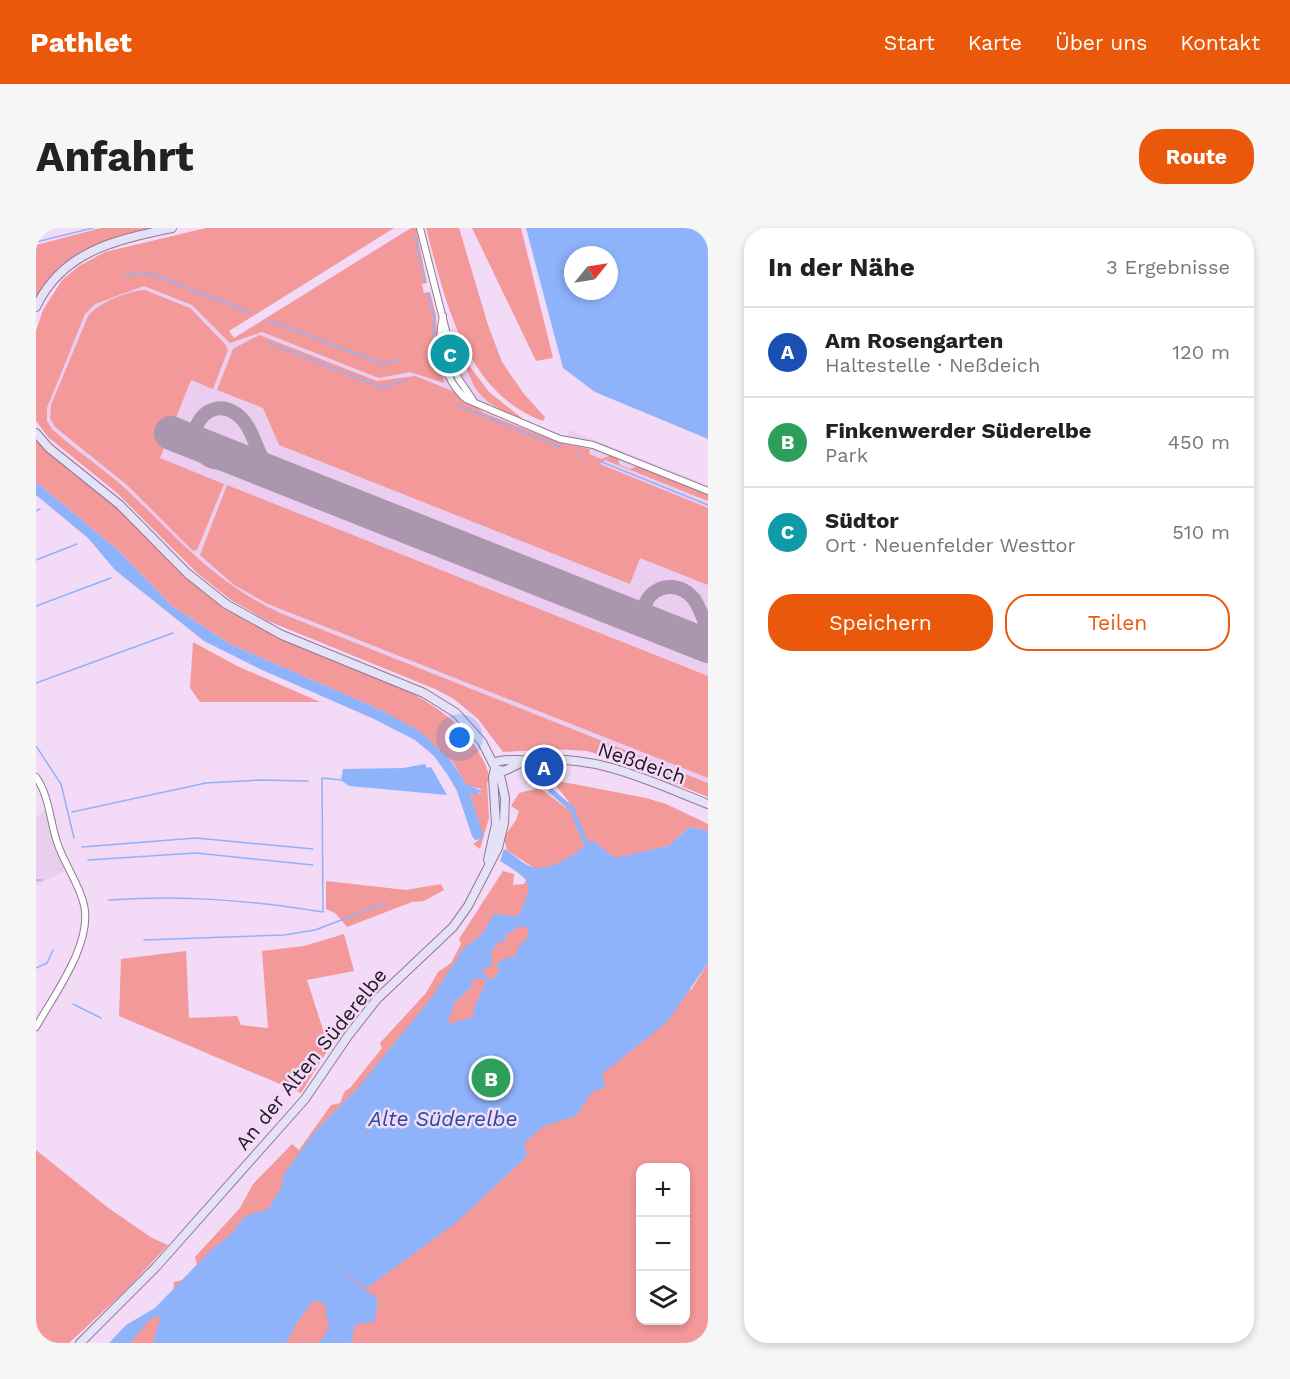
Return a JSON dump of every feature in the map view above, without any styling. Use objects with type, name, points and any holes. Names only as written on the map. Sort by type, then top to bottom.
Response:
[{"type":"main road","points":[[36,307],[59,273],[88,251],[114,241],[172,228]]},
{"type":"main road","points":[[36,433],[53,451],[114,499],[192,577],[226,604],[263,626],[441,703],[474,730],[494,766]]},
{"type":"main road","name":"Neßdeich","points":[[494,766],[516,759],[556,758],[601,763],[708,804]]},
{"type":"main road","name":"Neßdeich","points":[[494,766],[504,771],[527,760]]},
{"type":"main road","name":"An der Alten Süderelbe","points":[[80,1343],[156,1267],[288,1120],[325,1072],[348,1035],[377,999],[453,927],[468,906],[502,836],[505,794],[494,766]]},
{"type":"main road","name":"An der Alten Süderelbe","points":[[486,870],[496,824],[494,766]]},
{"type":"main road","points":[[505,794],[507,781],[517,766]]},
{"type":"street","points":[[420,228],[462,379],[483,408]]},
{"type":"street","points":[[443,316],[440,344],[449,376],[455,389],[472,403],[567,442],[593,445],[708,490]]},
{"type":"street","points":[[36,777],[44,792],[61,853],[82,898],[86,922],[83,937],[69,968],[36,1027]]},
{"type":"shaded area","points":[[101,228],[159,228],[105,242],[75,257],[49,280],[36,297],[36,245]]},
{"type":"shaded area","points":[[206,228],[394,228],[229,331],[234,338],[411,228],[416,228],[427,283],[422,284],[424,293],[430,292],[436,315],[438,355],[434,356],[436,362],[440,361],[444,383],[410,372],[379,378],[262,332],[230,343],[192,305],[144,286],[95,304],[85,314],[47,408],[47,421],[52,429],[109,474],[198,558],[256,600],[280,613],[708,783],[708,797],[587,751],[553,749],[503,752],[478,719],[454,699],[435,689],[268,621],[231,600],[196,572],[117,493],[48,437],[36,421],[36,331],[43,310],[62,280],[79,266],[105,252]]},
{"type":"shaded area","points":[[426,228],[459,228],[488,325],[502,362],[524,394],[545,417],[543,421],[516,407],[494,389],[476,366],[451,313]]},
{"type":"shaded area","points":[[472,228],[521,228],[553,358],[536,361]]},
{"type":"shaded area","points":[[141,283],[193,301],[232,341],[258,326],[429,353],[455,346],[457,351],[461,350],[479,394],[493,407],[567,437],[570,430],[708,485],[708,786],[273,613],[225,586],[42,422],[83,309]]},
{"type":"shaded area","points":[[145,290],[190,308],[225,344],[228,350],[213,389],[191,380],[160,458],[224,484],[197,550],[193,551],[127,485],[55,427],[50,418],[51,405],[88,316],[99,306],[114,298]]},
{"type":"shaded area","points":[[259,335],[377,381],[415,376],[455,392],[484,413],[563,444],[590,449],[589,454],[601,459],[611,455],[617,457],[620,465],[630,469],[638,466],[708,494],[708,501],[605,460],[600,464],[708,508],[708,585],[640,558],[630,584],[279,445],[263,408],[217,390],[233,349]]},
{"type":"shaded area","points":[[468,364],[489,392],[523,419],[494,406],[480,395],[470,378],[466,366]]},
{"type":"shaded area","points":[[36,439],[108,498],[164,555],[213,600],[259,627],[378,676],[416,695],[449,718],[475,746],[490,779],[487,783],[489,818],[480,849],[473,844],[482,838],[470,794],[480,794],[481,789],[466,785],[453,762],[381,710],[230,644],[172,606],[119,551],[36,482]]},
{"type":"shaded area","points":[[227,485],[708,676],[708,778],[268,604],[234,585],[200,555]]},
{"type":"shaded area","points":[[193,642],[237,666],[320,702],[200,702],[190,688]]},
{"type":"shaded area","points":[[558,781],[646,798],[666,804],[708,824],[708,831],[690,827],[668,846],[621,857],[691,990],[708,963],[708,1343],[121,1343],[173,1296],[174,1282],[186,1279],[197,1266],[195,1257],[240,1208],[253,1184],[292,1144],[299,1150],[331,1105],[340,1103],[345,1091],[350,1088],[382,1048],[380,1043],[426,993],[438,972],[451,963],[461,944],[459,939],[503,871],[514,874],[513,885],[524,884],[534,868],[507,850],[504,837],[516,820],[519,811],[511,806],[519,793],[540,788],[566,808],[569,802],[553,782]]},
{"type":"shaded area","points":[[45,810],[65,871],[36,885],[36,818]]},
{"type":"shaded area","points":[[326,881],[406,890],[441,884],[444,890],[424,901],[412,902],[347,927],[335,913],[326,909]]},
{"type":"shaded area","points":[[344,934],[354,971],[307,980],[329,1048],[301,1093],[119,1016],[121,959],[186,951],[189,1018],[237,1016],[241,1025],[268,1028],[262,951],[304,946]]},
{"type":"shaded area","points":[[36,1150],[107,1207],[152,1238],[168,1245],[124,1292],[69,1343],[36,1343]]},
{"type":"water","points":[[526,228],[708,228],[708,439],[595,392],[563,368]]},
{"type":"water","points":[[36,482],[119,551],[172,606],[230,644],[381,710],[421,732],[452,762],[466,784],[482,791],[478,794],[470,794],[483,834],[482,839],[475,840],[472,836],[457,791],[447,774],[434,756],[415,740],[204,641],[115,570],[88,538],[36,495]]},
{"type":"water","points":[[425,764],[427,768],[431,767],[447,795],[349,786],[341,780],[343,769],[403,768]]},
{"type":"water","name":"Alte Süderelbe","points":[[690,827],[708,831],[708,963],[667,1022],[602,1074],[605,1087],[592,1092],[576,1116],[544,1126],[524,1143],[527,1156],[457,1222],[367,1288],[335,1266],[378,1299],[375,1321],[355,1325],[351,1343],[318,1343],[326,1333],[329,1322],[325,1314],[327,1308],[323,1303],[314,1300],[298,1321],[286,1343],[153,1343],[160,1319],[158,1316],[150,1319],[130,1343],[109,1343],[126,1325],[155,1308],[212,1249],[231,1234],[245,1216],[268,1209],[281,1188],[284,1174],[317,1129],[357,1089],[432,997],[463,949],[482,934],[494,914],[518,916],[527,896],[527,883],[519,873],[500,861],[504,849],[528,866],[540,868],[564,860],[592,840],[615,858],[668,846]],"holes":[[[520,926],[529,928],[527,939],[520,944],[515,956],[495,965],[500,968],[495,978],[488,979],[482,970],[491,966],[492,950],[498,942],[504,943],[506,935]],[[473,979],[484,979],[486,982],[473,1010],[474,1017],[447,1023],[455,1002],[472,986]]]},
{"type":"waterway","points":[[36,242],[93,228]]},
{"type":"waterway","points":[[415,237],[425,282]]},
{"type":"waterway","points":[[125,277],[137,272],[152,274],[251,313]]},
{"type":"waterway","points":[[428,293],[434,318],[433,337]]},
{"type":"waterway","points":[[268,320],[383,364],[401,359]]},
{"type":"waterway","points":[[269,343],[375,385],[384,387],[406,380]]},
{"type":"waterway","points":[[457,405],[560,447]]},
{"type":"waterway","points":[[578,453],[583,455]]},
{"type":"waterway","points":[[602,462],[708,505]]},
{"type":"waterway","points":[[36,511],[40,509]]},
{"type":"waterway","points":[[36,560],[77,544]]},
{"type":"waterway","points":[[36,606],[111,578]]},
{"type":"waterway","points":[[36,683],[173,633]]},
{"type":"waterway","points":[[36,746],[61,784],[74,838]]},
{"type":"waterway","points":[[109,900],[164,898],[216,900],[269,904],[323,912],[322,778],[341,780]]},
{"type":"waterway","points":[[72,812],[206,783],[259,780],[308,781]]},
{"type":"waterway","points":[[551,791],[572,809],[588,849]]},
{"type":"waterway","points":[[82,847],[196,838],[313,849]]},
{"type":"waterway","points":[[88,860],[196,853],[313,865]]},
{"type":"waterway","points":[[36,880],[42,880]]},
{"type":"waterway","points":[[144,940],[284,935],[315,930],[386,903]]},
{"type":"waterway","points":[[36,968],[47,963],[53,950]]},
{"type":"waterway","points":[[73,1004],[101,1018]]},
{"type":"taxiway","points":[[273,472],[254,465],[210,461],[200,453],[195,443],[198,423],[204,415],[213,410],[223,409],[235,413],[248,426],[263,460],[276,473]]},
{"type":"taxiway","points":[[704,644],[670,640],[655,635],[644,621],[646,602],[650,596],[662,588],[675,587],[682,590],[694,599],[708,630]]},
{"type":"runway","points":[[171,433],[708,646]]},
{"type":"place","name":"Südtor","points":[[450,354]]},
{"type":"place","name":"Am Rosengarten","points":[[544,767]]},
{"type":"place","name":"Finkenwerder Süderelbe","points":[[491,1078]]}]
